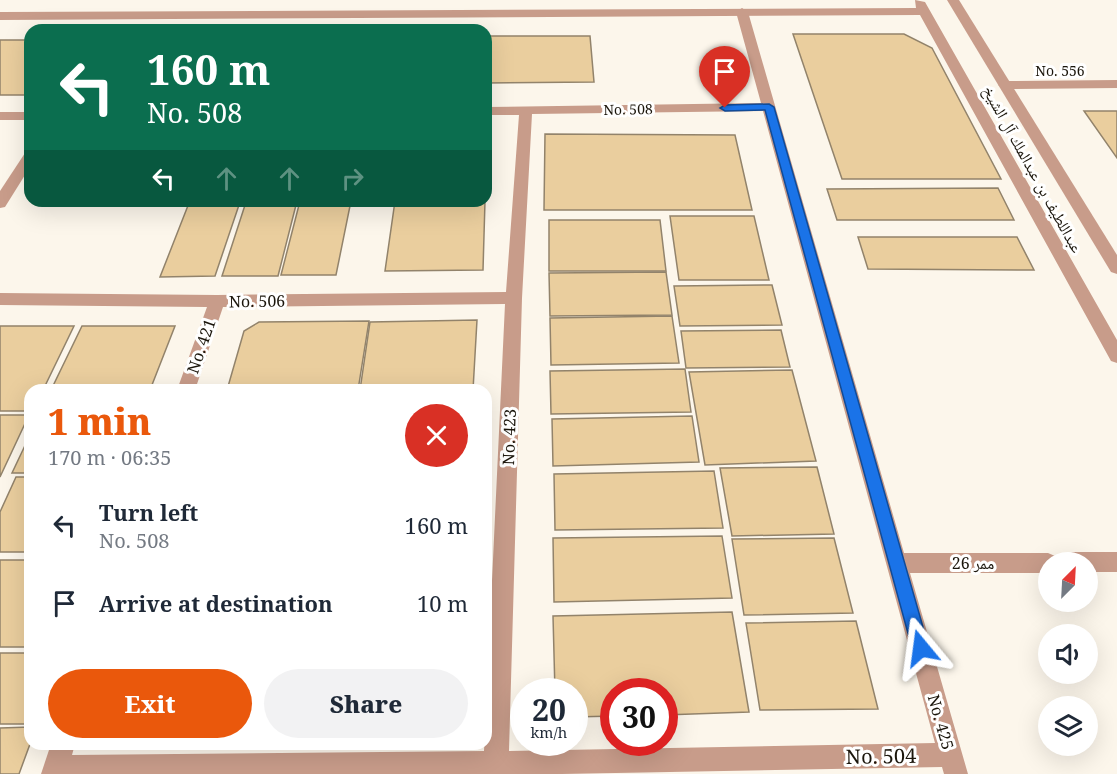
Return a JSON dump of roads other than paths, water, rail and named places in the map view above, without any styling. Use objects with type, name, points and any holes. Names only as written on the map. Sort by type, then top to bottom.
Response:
[{"type":"street","points":[[890,11],[905,4],[905,0]]},
{"type":"street","name":"عبداللطيف بن عبدالملك آل الشيخ","points":[[953,0],[1117,268]]},
{"type":"street","points":[[0,16],[890,11],[921,5]]},
{"type":"street","name":"عبداللطيف بن عبدالملك آل الشيخ","points":[[921,5],[1117,356]]},
{"type":"street","name":"No. 425","points":[[742,12],[953,764]]},
{"type":"street","name":"No. 556","points":[[1004,85],[1117,84]]},
{"type":"street","name":"No. 508","points":[[492,111],[769,107]]},
{"type":"street","name":"No. 423","points":[[496,763],[514,298],[526,111]]},
{"type":"street","points":[[0,116],[24,116]]},
{"type":"street","points":[[0,202],[24,165]]},
{"type":"street","name":"No. 506","points":[[0,299],[217,301],[514,298]]},
{"type":"street","name":"No. 421","points":[[188,384],[217,301]]},
{"type":"street","points":[[1098,562],[1117,562]]},
{"type":"street","name":"ممر 26","points":[[897,563],[1038,563]]},
{"type":"street","name":"No. 504","points":[[57,762],[953,764]]}]
